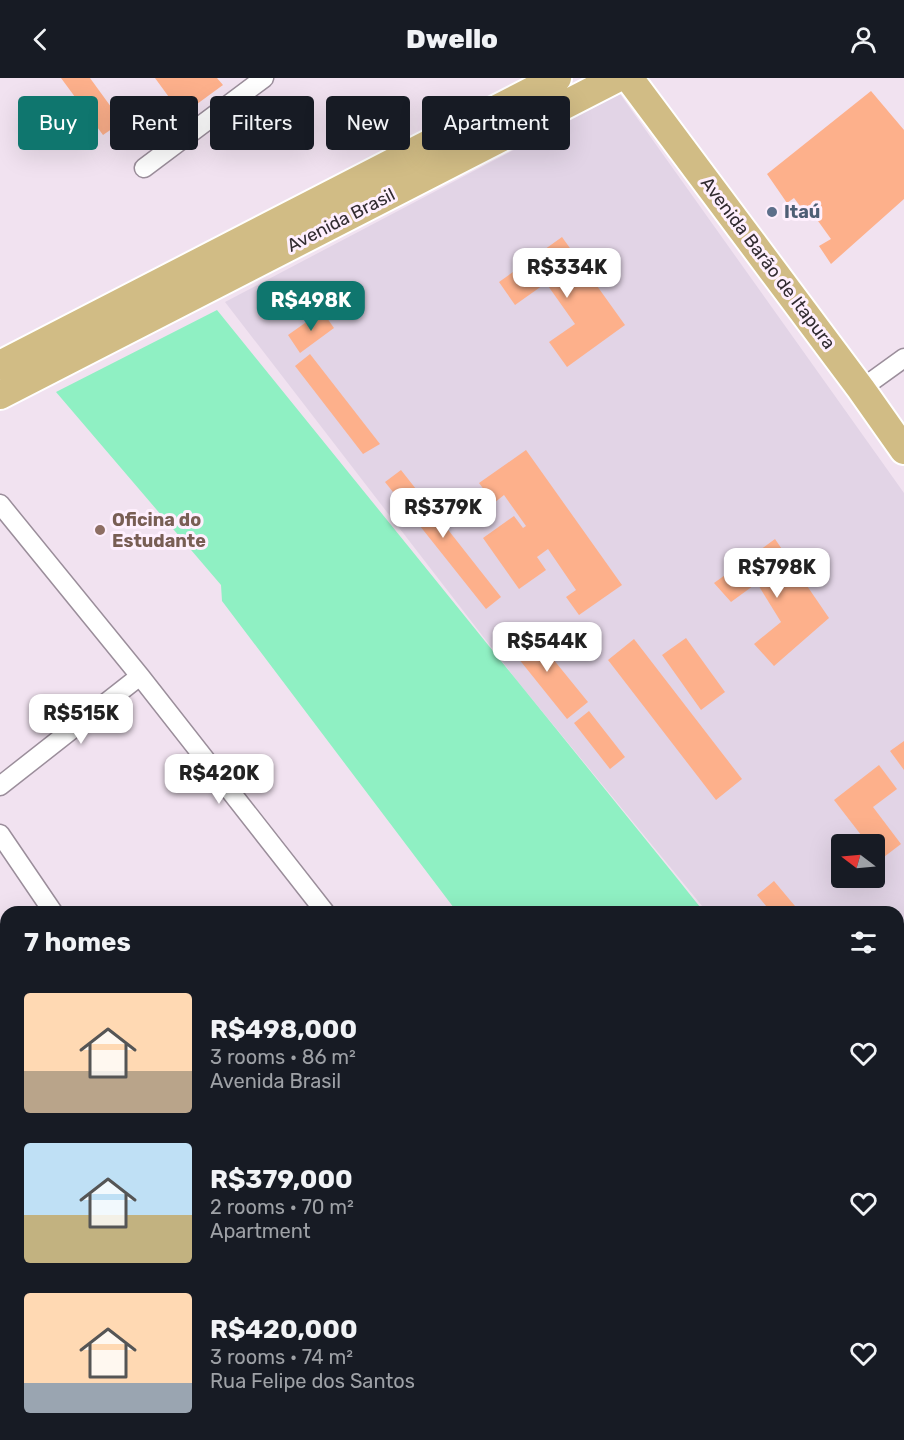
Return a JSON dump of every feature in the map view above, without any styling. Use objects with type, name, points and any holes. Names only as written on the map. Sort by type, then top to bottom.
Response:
[{"type":"main road","name":"Avenida Brasil","points":[[0,365],[557,78]]},
{"type":"main road","name":"Avenida Brasil","points":[[0,395],[617,78]]},
{"type":"main road","name":"Avenida Barão de Itapura","points":[[629,78],[904,450]]},
{"type":"street","points":[[144,168],[264,78]]},
{"type":"street","points":[[861,389],[904,358]]},
{"type":"street","points":[[0,504],[140,676],[321,906]]},
{"type":"street","points":[[0,786],[140,676]]},
{"type":"street","points":[[0,834],[49,906]]},
{"type":"shaded area","points":[[620,94],[904,493],[904,906],[702,906],[518,682],[225,302],[514,150],[570,150],[570,120]]},
{"type":"green space","points":[[217,310],[699,906],[452,906],[222,601],[221,585],[56,392]]},
{"type":"building","points":[[61,78],[90,78],[110,106],[110,130],[103,135],[98,128],[98,96],[74,96]]},
{"type":"building","points":[[155,78],[217,78],[223,85],[198,103],[198,96],[168,96]]},
{"type":"building","points":[[871,91],[904,130],[904,199],[831,264],[819,246],[831,239],[813,214],[809,218],[794,198],[787,203],[767,174]]},
{"type":"building","points":[[562,237],[625,325],[567,367],[549,342],[575,324],[546,283],[515,305],[499,282]]},
{"type":"building","points":[[322,311],[334,328],[300,353],[288,335]]},
{"type":"building","points":[[310,354],[380,444],[363,454],[295,366]]},
{"type":"building","points":[[526,450],[622,585],[579,615],[566,597],[576,590],[548,549],[537,557],[546,570],[519,589],[483,538],[514,516],[523,528],[526,526],[504,495],[494,503],[479,483]]},
{"type":"building","points":[[401,470],[501,597],[486,609],[385,482]]},
{"type":"building","points":[[775,539],[829,618],[774,666],[754,644],[781,622],[757,583],[731,602],[714,583]]},
{"type":"building","points":[[527,627],[588,702],[567,719],[506,643]]},
{"type":"building","points":[[686,638],[725,692],[701,710],[662,655]]},
{"type":"building","points":[[634,639],[742,779],[716,800],[608,660]]},
{"type":"building","points":[[589,711],[625,757],[610,769],[574,723]]},
{"type":"building","points":[[904,741],[904,770],[890,751]]},
{"type":"building","points":[[879,765],[897,789],[873,807],[901,844],[885,856],[885,834],[860,834],[834,800]]},
{"type":"building","points":[[774,881],[795,906],[766,906],[757,895]]},
{"type":"place","name":"Itaú","points":[[772,212]]},
{"type":"place","name":"Oficina do Estudante","points":[[100,530]]}]
